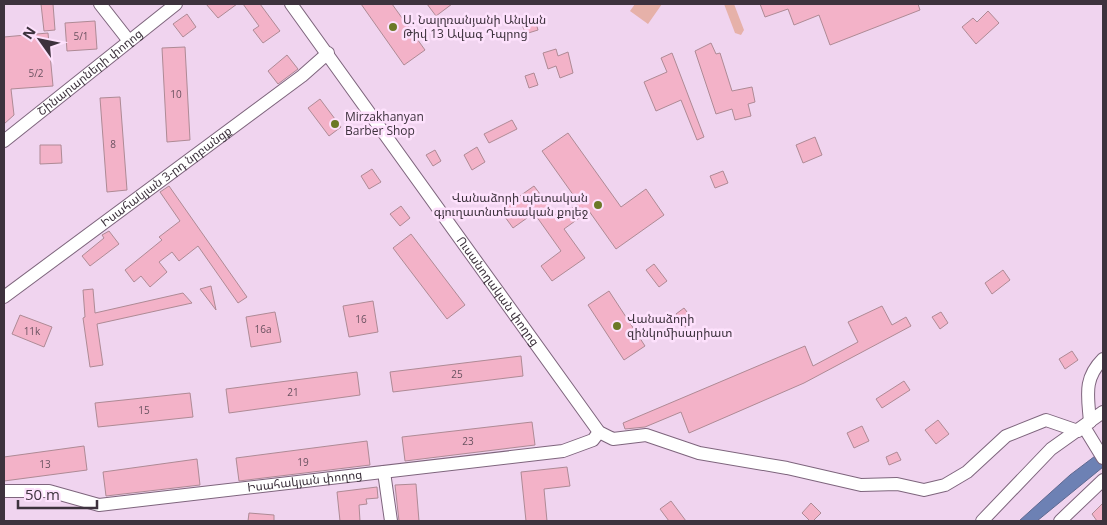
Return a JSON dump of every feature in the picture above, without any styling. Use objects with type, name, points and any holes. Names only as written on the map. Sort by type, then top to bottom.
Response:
[{"type":"street","points":[[100,4],[129,42]]},
{"type":"street","name":"Շինարարների փողոց","points":[[4,141],[176,4]]},
{"type":"street","name":"Ուսանողական փողոց","points":[[291,4],[599,432]]},
{"type":"street","name":"Իսահակյան 3-րդ նրբանցք","points":[[4,297],[302,76],[328,53]]},
{"type":"street","points":[[1101,454],[1084,427],[1090,375],[1103,359]]},
{"type":"street","points":[[982,521],[1051,449],[1103,412]]},
{"type":"street","points":[[599,432],[613,439],[646,435],[699,453],[787,468],[861,485],[896,484],[924,490],[945,484],[967,472],[1006,436],[1046,420],[1084,427]]},
{"type":"street","name":"Իսահակյան փողոց","points":[[4,491],[49,491],[100,505],[563,451],[593,440],[599,432]]},
{"type":"street","points":[[384,472],[391,521]]},
{"type":"street","points":[[1060,521],[1103,480]]},
{"type":"shaded area","points":[[635,4],[662,4],[648,24],[630,11]]},
{"type":"shaded area","points":[[724,4],[734,4],[744,30],[741,35],[735,33]]},
{"type":"water","points":[[1103,450],[1103,467],[1037,521],[1019,521],[1070,475]]},
{"type":"building","points":[[41,4],[53,4],[55,30],[44,31]]},
{"type":"building","points":[[206,4],[237,4],[218,18]]},
{"type":"building","points":[[243,4],[260,4],[280,31],[263,43],[253,30],[259,26]]},
{"type":"building","name":"Ս. Նալղռանյանի Անվան Թիվ 13 Ավագ Դպրոց","points":[[361,4],[392,4],[425,50],[404,65]]},
{"type":"building","points":[[427,4],[452,4],[436,16]]},
{"type":"building","points":[[760,4],[918,4],[920,10],[830,45],[819,15],[794,25],[788,9],[765,17]]},
{"type":"building","points":[[988,11],[999,23],[976,44],[962,27],[973,18],[977,22]]},
{"type":"building","points":[[187,14],[196,27],[183,37],[173,24]]},
{"type":"building","points":[[534,16],[538,30],[525,34],[521,20]]},
{"type":"building","points":[[95,21],[97,49],[67,51],[65,23]]},
{"type":"building","points":[[48,33],[53,86],[11,89],[14,115],[4,124],[4,37]]},
{"type":"building","points":[[711,43],[716,54],[720,53],[732,91],[752,87],[755,102],[748,104],[751,116],[735,120],[732,109],[716,114],[695,51]]},
{"type":"building","points":[[185,47],[190,140],[167,142],[162,48]]},
{"type":"building","points":[[556,49],[558,56],[568,52],[573,73],[560,78],[556,66],[548,69],[543,53]]},
{"type":"building","points":[[672,53],[704,137],[697,140],[681,100],[656,111],[644,82],[667,72],[661,58]]},
{"type":"building","points":[[287,55],[298,69],[278,84],[268,71]]},
{"type":"building","points":[[534,73],[538,85],[529,88],[525,76]]},
{"type":"building","points":[[120,97],[127,190],[107,192],[100,98]]},
{"type":"building","points":[[320,99],[341,127],[329,136],[308,108]]},
{"type":"building","points":[[512,120],[517,129],[489,143],[484,134]]},
{"type":"building","name":"Վանաձորի պետական գյուղատնտեսական քոլեջ","points":[[568,133],[621,207],[646,189],[664,215],[616,249],[589,211],[564,229],[585,258],[552,281],[541,266],[561,251],[534,213],[513,228],[500,210],[534,186],[558,218],[579,203],[542,151]]},
{"type":"building","points":[[815,137],[822,155],[803,163],[796,145]]},
{"type":"building","points":[[40,145],[61,145],[62,163],[40,164]]},
{"type":"building","points":[[477,147],[485,162],[472,170],[464,155]]},
{"type":"building","points":[[435,150],[441,161],[433,166],[426,155]]},
{"type":"building","points":[[372,169],[381,182],[369,189],[361,176]]},
{"type":"building","points":[[723,171],[728,183],[715,188],[710,176]]},
{"type":"building","points":[[169,186],[247,297],[238,303],[198,246],[179,261],[172,252],[159,262],[167,272],[150,287],[141,276],[134,282],[125,270],[162,240],[159,237],[180,221],[160,192]]},
{"type":"building","points":[[401,206],[410,218],[400,226],[390,214]]},
{"type":"building","points":[[109,231],[119,244],[90,266],[82,256],[104,238],[102,235]]},
{"type":"building","points":[[411,234],[465,305],[447,319],[393,248]]},
{"type":"building","points":[[654,264],[667,281],[659,287],[646,270]]},
{"type":"building","points":[[1003,270],[1010,280],[992,294],[985,283]]},
{"type":"building","points":[[211,286],[216,310],[200,289]]},
{"type":"building","points":[[93,289],[95,313],[183,293],[192,303],[97,324],[103,365],[90,367],[83,318],[85,317],[83,290]]},
{"type":"building","name":"Վանաձորի զինկոմիսարիատ","points":[[609,291],[645,346],[624,360],[588,305]]},
{"type":"building","points":[[373,301],[378,332],[349,337],[343,306]]},
{"type":"building","points":[[882,306],[892,325],[906,317],[911,326],[804,383],[689,433],[681,412],[645,427],[625,429],[623,423],[805,346],[813,366],[858,342],[848,322]]},
{"type":"building","points":[[684,308],[694,321],[685,327],[676,314]]},
{"type":"building","points":[[275,312],[281,342],[251,347],[246,317]]},
{"type":"building","points":[[941,312],[948,323],[940,329],[932,317]]},
{"type":"building","points":[[20,315],[52,327],[44,347],[12,334]]},
{"type":"building","points":[[1072,351],[1078,360],[1065,369],[1059,359]]},
{"type":"building","points":[[521,356],[523,376],[393,392],[390,372]]},
{"type":"building","points":[[357,372],[360,395],[229,413],[226,389]]},
{"type":"building","points":[[904,381],[910,390],[882,408],[876,399]]},
{"type":"building","points":[[190,393],[193,417],[98,427],[95,403]]},
{"type":"building","points":[[938,420],[949,434],[936,444],[925,430]]},
{"type":"building","points":[[532,422],[535,445],[405,461],[402,437]]},
{"type":"building","points":[[862,426],[869,441],[854,448],[847,433]]},
{"type":"building","points":[[367,441],[370,465],[239,481],[236,458]]},
{"type":"building","points":[[84,446],[87,470],[4,481],[4,457]]},
{"type":"building","points":[[897,452],[901,460],[889,465],[886,457]]},
{"type":"building","points":[[197,459],[200,485],[106,496],[103,472]]},
{"type":"building","points":[[567,467],[570,486],[544,489],[547,521],[526,521],[521,472]]},
{"type":"building","points":[[416,484],[419,521],[399,521],[395,485]]},
{"type":"building","points":[[377,487],[378,498],[366,499],[367,504],[359,505],[360,521],[340,521],[337,492]]},
{"type":"building","points":[[671,501],[686,521],[669,521],[660,509]]},
{"type":"building","points":[[811,503],[821,513],[813,521],[810,521],[802,513]]},
{"type":"building","points":[[1103,503],[1103,521],[1097,521],[1092,514]]},
{"type":"building","points":[[249,513],[274,515],[274,521],[248,521]]},
{"type":"place","name":"Ս. Նալղռանյանի Անվան Թիվ 13 Ավագ Դպրոց","points":[[393,27]]},
{"type":"place","name":"Mirzakhanyan Barber Shop","points":[[335,124]]},
{"type":"place","name":"Վանաձորի պետական գյուղատնտեսական քոլեջ","points":[[598,205]]},
{"type":"place","name":"Վանաձորի զինկոմիսարիատ","points":[[617,326]]}]
